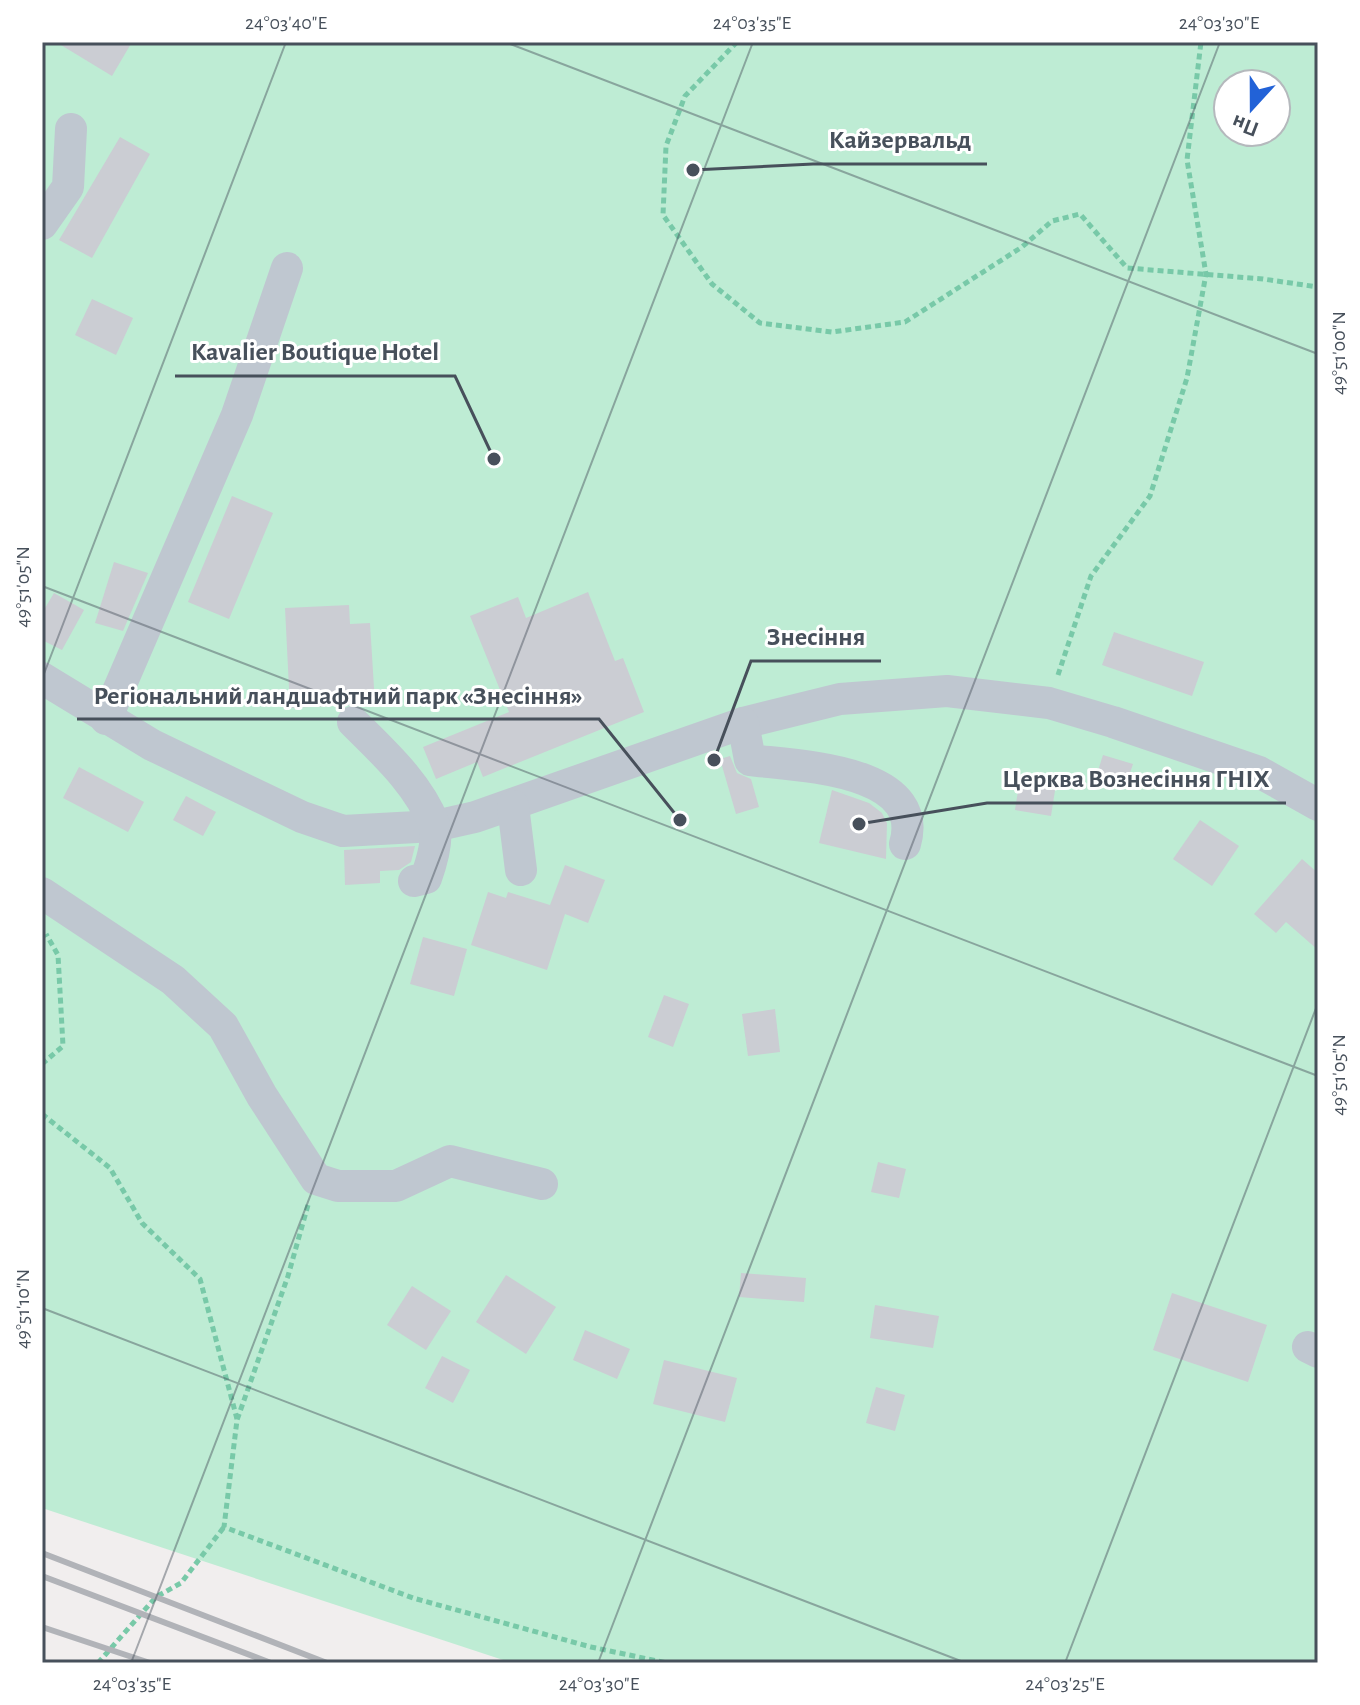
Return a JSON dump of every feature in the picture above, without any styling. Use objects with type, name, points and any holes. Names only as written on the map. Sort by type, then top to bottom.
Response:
[{"type":"street","points":[[42,224],[68,187],[71,129]]},
{"type":"street","points":[[106,719],[237,415],[287,268]]},
{"type":"street","points":[[42,678],[106,719],[236,786],[302,817],[343,831],[435,826],[513,806],[743,723],[840,699],[947,691],[1049,703],[1259,772],[1318,805]]},
{"type":"street","points":[[353,722],[405,774],[435,826],[426,878],[414,881]]},
{"type":"street","points":[[743,723],[750,760],[830,768],[864,780],[903,803],[911,824],[905,844]]},
{"type":"street","points":[[513,806],[521,870]]},
{"type":"street","points":[[42,893],[173,980],[223,1026],[262,1096],[316,1179],[338,1186],[396,1186],[450,1161],[542,1184]]},
{"type":"path","points":[[737,42],[685,96],[666,146],[663,215],[712,284],[760,323],[832,332],[905,322],[1022,247],[1052,221],[1080,214],[1127,268],[1318,287]]},
{"type":"path","points":[[1049,703],[1091,576],[1150,496],[1187,378],[1206,274],[1187,160],[1201,42]]},
{"type":"path","points":[[42,926],[58,955],[63,1046],[42,1064]]},
{"type":"path","points":[[42,1114],[110,1168],[142,1223],[200,1279],[237,1420]]},
{"type":"path","points":[[98,1663],[156,1597],[181,1583],[224,1527],[237,1420],[288,1276],[316,1179]]},
{"type":"path","points":[[224,1527],[413,1598],[591,1647],[667,1663]]},
{"type":"green space","points":[[42,42],[1318,42],[1318,1663],[512,1663],[42,1508]]},
{"type":"building","points":[[56,42],[132,42],[112,76]]},
{"type":"building","points":[[120,137],[150,154],[92,258],[59,240]]},
{"type":"building","points":[[92,299],[133,318],[116,355],[75,335]]},
{"type":"building","points":[[232,496],[273,513],[229,619],[188,602]]},
{"type":"building","points":[[114,562],[148,573],[123,631],[95,623]]},
{"type":"building","points":[[588,592],[615,661],[623,658],[644,712],[483,777],[477,762],[436,779],[423,747],[509,712],[470,616],[518,597],[526,618]]},
{"type":"building","points":[[54,593],[84,610],[62,650],[42,640],[42,613]]},
{"type":"building","points":[[349,605],[350,624],[370,623],[375,704],[290,708],[285,608]]},
{"type":"building","points":[[1114,632],[1204,662],[1192,696],[1102,665]]},
{"type":"building","points":[[1103,755],[1133,764],[1125,788],[1095,780]]},
{"type":"building","points":[[730,756],[737,773],[751,779],[759,807],[736,814],[720,759]]},
{"type":"building","points":[[79,767],[144,802],[128,832],[63,798]]},
{"type":"building","points":[[1020,778],[1056,784],[1051,816],[1015,810]]},
{"type":"building","points":[[832,790],[869,803],[882,813],[887,823],[886,859],[819,843]]},
{"type":"building","points":[[186,796],[216,812],[203,836],[173,820]]},
{"type":"building","points":[[1200,820],[1239,846],[1212,886],[1173,859]]},
{"type":"building","points":[[415,846],[411,862],[399,870],[380,871],[380,883],[345,885],[344,850]]},
{"type":"building","points":[[1302,859],[1318,873],[1318,950],[1286,922],[1276,933],[1254,914]]},
{"type":"building","points":[[565,865],[605,880],[588,923],[565,914],[547,970],[471,945],[488,892],[506,898],[508,892],[550,905]]},
{"type":"building","points":[[423,937],[467,949],[454,996],[410,984]]},
{"type":"building","points":[[664,995],[689,1004],[673,1047],[648,1037]]},
{"type":"building","points":[[775,1009],[780,1052],[748,1056],[742,1014]]},
{"type":"building","points":[[878,1162],[906,1169],[899,1198],[871,1192]]},
{"type":"building","points":[[741,1273],[806,1278],[804,1302],[739,1297]]},
{"type":"building","points":[[506,1275],[556,1307],[526,1354],[476,1322]]},
{"type":"building","points":[[412,1286],[451,1311],[426,1350],[387,1325]]},
{"type":"building","points":[[1172,1293],[1267,1325],[1248,1382],[1153,1350]]},
{"type":"building","points":[[875,1305],[939,1316],[933,1348],[870,1338]]},
{"type":"building","points":[[585,1330],[630,1349],[617,1379],[573,1360]]},
{"type":"building","points":[[442,1356],[470,1370],[453,1403],[425,1388]]},
{"type":"building","points":[[664,1360],[737,1378],[725,1422],[653,1404]]},
{"type":"building","points":[[876,1387],[905,1395],[895,1431],[866,1423]]},
{"type":"railway","points":[[42,1553],[327,1663]]},
{"type":"railway","points":[[42,1576],[271,1663]]},
{"type":"railway","points":[[42,1627],[150,1663]]},
{"type":"railway","points":[[42,1662],[46,1663]]},
{"type":"place","name":"Кайзервальд","points":[[693,170]]},
{"type":"place","name":"Kavalier Boutique Hotel","points":[[494,459]]},
{"type":"place","name":"Знесіння","points":[[714,760]]},
{"type":"place","name":"Регіональний ландшафтний парк «Знесіння»","points":[[680,820]]},
{"type":"place","name":"Церква Вознесіння ГНІХ","points":[[859,824]]}]
